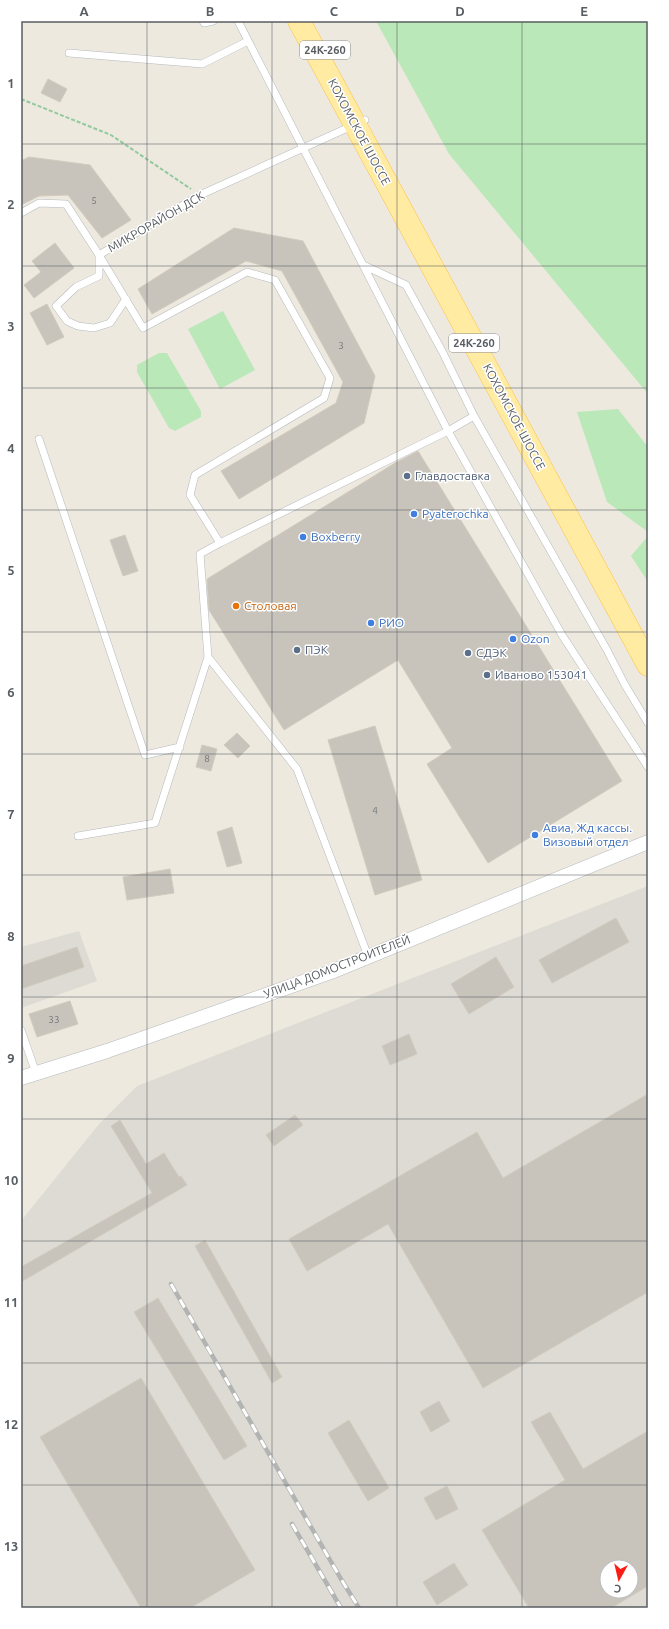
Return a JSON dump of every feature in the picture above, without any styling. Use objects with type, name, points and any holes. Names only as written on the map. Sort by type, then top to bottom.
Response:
[{"type":"main road","name":"КОХОМСКОЕ ШОССЕ","points":[[299,21],[360,122],[648,665]]},
{"type":"main road","name":"КОХОМСКОЕ ШОССЕ","points":[[307,21],[343,78],[360,122],[385,156],[417,223],[648,649]]},
{"type":"street","name":"УЛИЦА ДОМОСТРОИТЕЛЕЙ","points":[[21,1078],[122,1045],[331,972],[648,842]]},
{"type":"lane","points":[[203,21],[204,23],[213,21]]},
{"type":"lane","points":[[238,21],[304,147],[448,431],[562,635],[648,767]]},
{"type":"lane","points":[[69,53],[202,64],[248,41]]},
{"type":"lane","name":"МИКРОРАЙОН ДСК","points":[[126,299],[110,323],[94,328],[78,326],[67,321],[56,306],[76,287],[99,276],[99,255],[200,195],[360,122]]},
{"type":"lane","points":[[21,213],[39,203],[66,204],[143,328],[247,272],[275,280],[330,378],[324,398],[195,475],[190,495],[220,543]]},
{"type":"lane","points":[[363,265],[406,285],[442,351],[474,416],[607,650],[624,685],[648,723]]},
{"type":"lane","points":[[78,836],[156,823],[208,657],[200,554],[448,431],[474,416]]},
{"type":"lane","points":[[39,439],[146,755],[180,747]]},
{"type":"lane","points":[[208,657],[297,769],[368,956]]},
{"type":"lane","points":[[21,1030],[36,1073]]},
{"type":"path","points":[[21,99],[111,135],[200,195]]},
{"type":"shaded area","points":[[648,886],[648,1608],[21,1608],[21,1221],[99,1124],[137,1086]]},
{"type":"shaded area","points":[[79,931],[97,981],[21,1008],[21,947]]},
{"type":"green space","points":[[376,21],[648,21],[648,394],[449,154]]},
{"type":"green space","points":[[223,311],[255,370],[220,389],[188,329]]},
{"type":"green space","points":[[159,353],[167,353],[201,411],[201,417],[175,431],[169,428],[137,372],[137,365]]},
{"type":"green space","points":[[618,409],[648,447],[648,532],[607,502],[577,412]]},
{"type":"green space","points":[[648,536],[648,582],[631,556]]},
{"type":"building","points":[[48,79],[67,89],[60,102],[41,93]]},
{"type":"building","points":[[29,157],[90,165],[131,220],[102,238],[68,195],[39,196],[21,205],[21,161]]},
{"type":"building","points":[[234,228],[303,241],[375,376],[364,423],[239,499],[221,471],[336,403],[343,382],[282,271],[246,261],[152,314],[138,289]]},
{"type":"building","points":[[55,243],[74,268],[34,298],[24,285],[41,272],[32,261]]},
{"type":"building","points":[[47,304],[64,337],[47,345],[30,313]]},
{"type":"building","name":"РИО","points":[[418,451],[622,781],[488,863],[427,764],[452,748],[398,660],[284,730],[209,610],[207,579],[395,463]]},
{"type":"building","points":[[125,535],[138,571],[123,576],[110,540]]},
{"type":"building","points":[[375,726],[422,880],[375,895],[328,740]]},
{"type":"building","points":[[237,733],[250,746],[238,758],[224,745]]},
{"type":"building","points":[[202,745],[217,749],[211,771],[196,767]]},
{"type":"building","points":[[232,827],[242,863],[227,867],[217,832]]},
{"type":"building","points":[[170,869],[174,893],[127,900],[123,877]]},
{"type":"building","points":[[616,918],[629,942],[552,983],[539,960]]},
{"type":"building","points":[[77,947],[84,967],[21,989],[21,966]]},
{"type":"building","points":[[496,957],[514,987],[469,1014],[451,984]]},
{"type":"building","points":[[70,1001],[78,1024],[37,1037],[29,1014]]},
{"type":"building","points":[[409,1034],[417,1054],[390,1065],[382,1046]]},
{"type":"building","points":[[648,1094],[648,1292],[483,1388],[388,1224],[307,1271],[289,1239],[477,1132],[503,1178]]},
{"type":"building","points":[[295,1115],[303,1125],[274,1146],[266,1135]]},
{"type":"building","points":[[120,1120],[146,1164],[164,1153],[179,1177],[181,1176],[187,1185],[21,1282],[21,1267],[152,1193],[111,1126]]},
{"type":"building","points":[[205,1240],[282,1377],[272,1383],[195,1246]]},
{"type":"building","points":[[158,1298],[247,1446],[224,1460],[134,1312]]},
{"type":"building","points":[[141,1378],[255,1570],[190,1608],[141,1608],[40,1437]]},
{"type":"building","points":[[439,1401],[450,1421],[431,1432],[420,1412]]},
{"type":"building","points":[[550,1412],[583,1469],[648,1431],[648,1586],[639,1591],[639,1559],[599,1559],[599,1599],[626,1599],[611,1608],[529,1608],[482,1530],[565,1480],[531,1422]]},
{"type":"building","points":[[349,1420],[389,1488],[368,1501],[328,1433]]},
{"type":"building","points":[[447,1486],[458,1509],[436,1520],[424,1498]]},
{"type":"building","points":[[454,1563],[468,1585],[437,1605],[423,1582]]},
{"type":"railway","points":[[171,1284],[359,1608]]},
{"type":"railway","points":[[292,1524],[341,1608]]},
{"type":"place","name":"Главдоставка","points":[[407,476]]},
{"type":"place","name":"Pyaterochka","points":[[414,514]]},
{"type":"place","name":"Boxberry","points":[[303,537]]},
{"type":"place","name":"Столовая","points":[[236,606]]},
{"type":"place","name":"РИО","points":[[371,623]]},
{"type":"place","name":"Ozon","points":[[513,639]]},
{"type":"place","name":"ПЭК","points":[[297,650]]},
{"type":"place","name":"СДЭК","points":[[468,653]]},
{"type":"place","name":"Иваново 153041","points":[[487,675]]},
{"type":"place","name":"Авиа, Жд кассы. Визовый отдел","points":[[535,835]]}]
